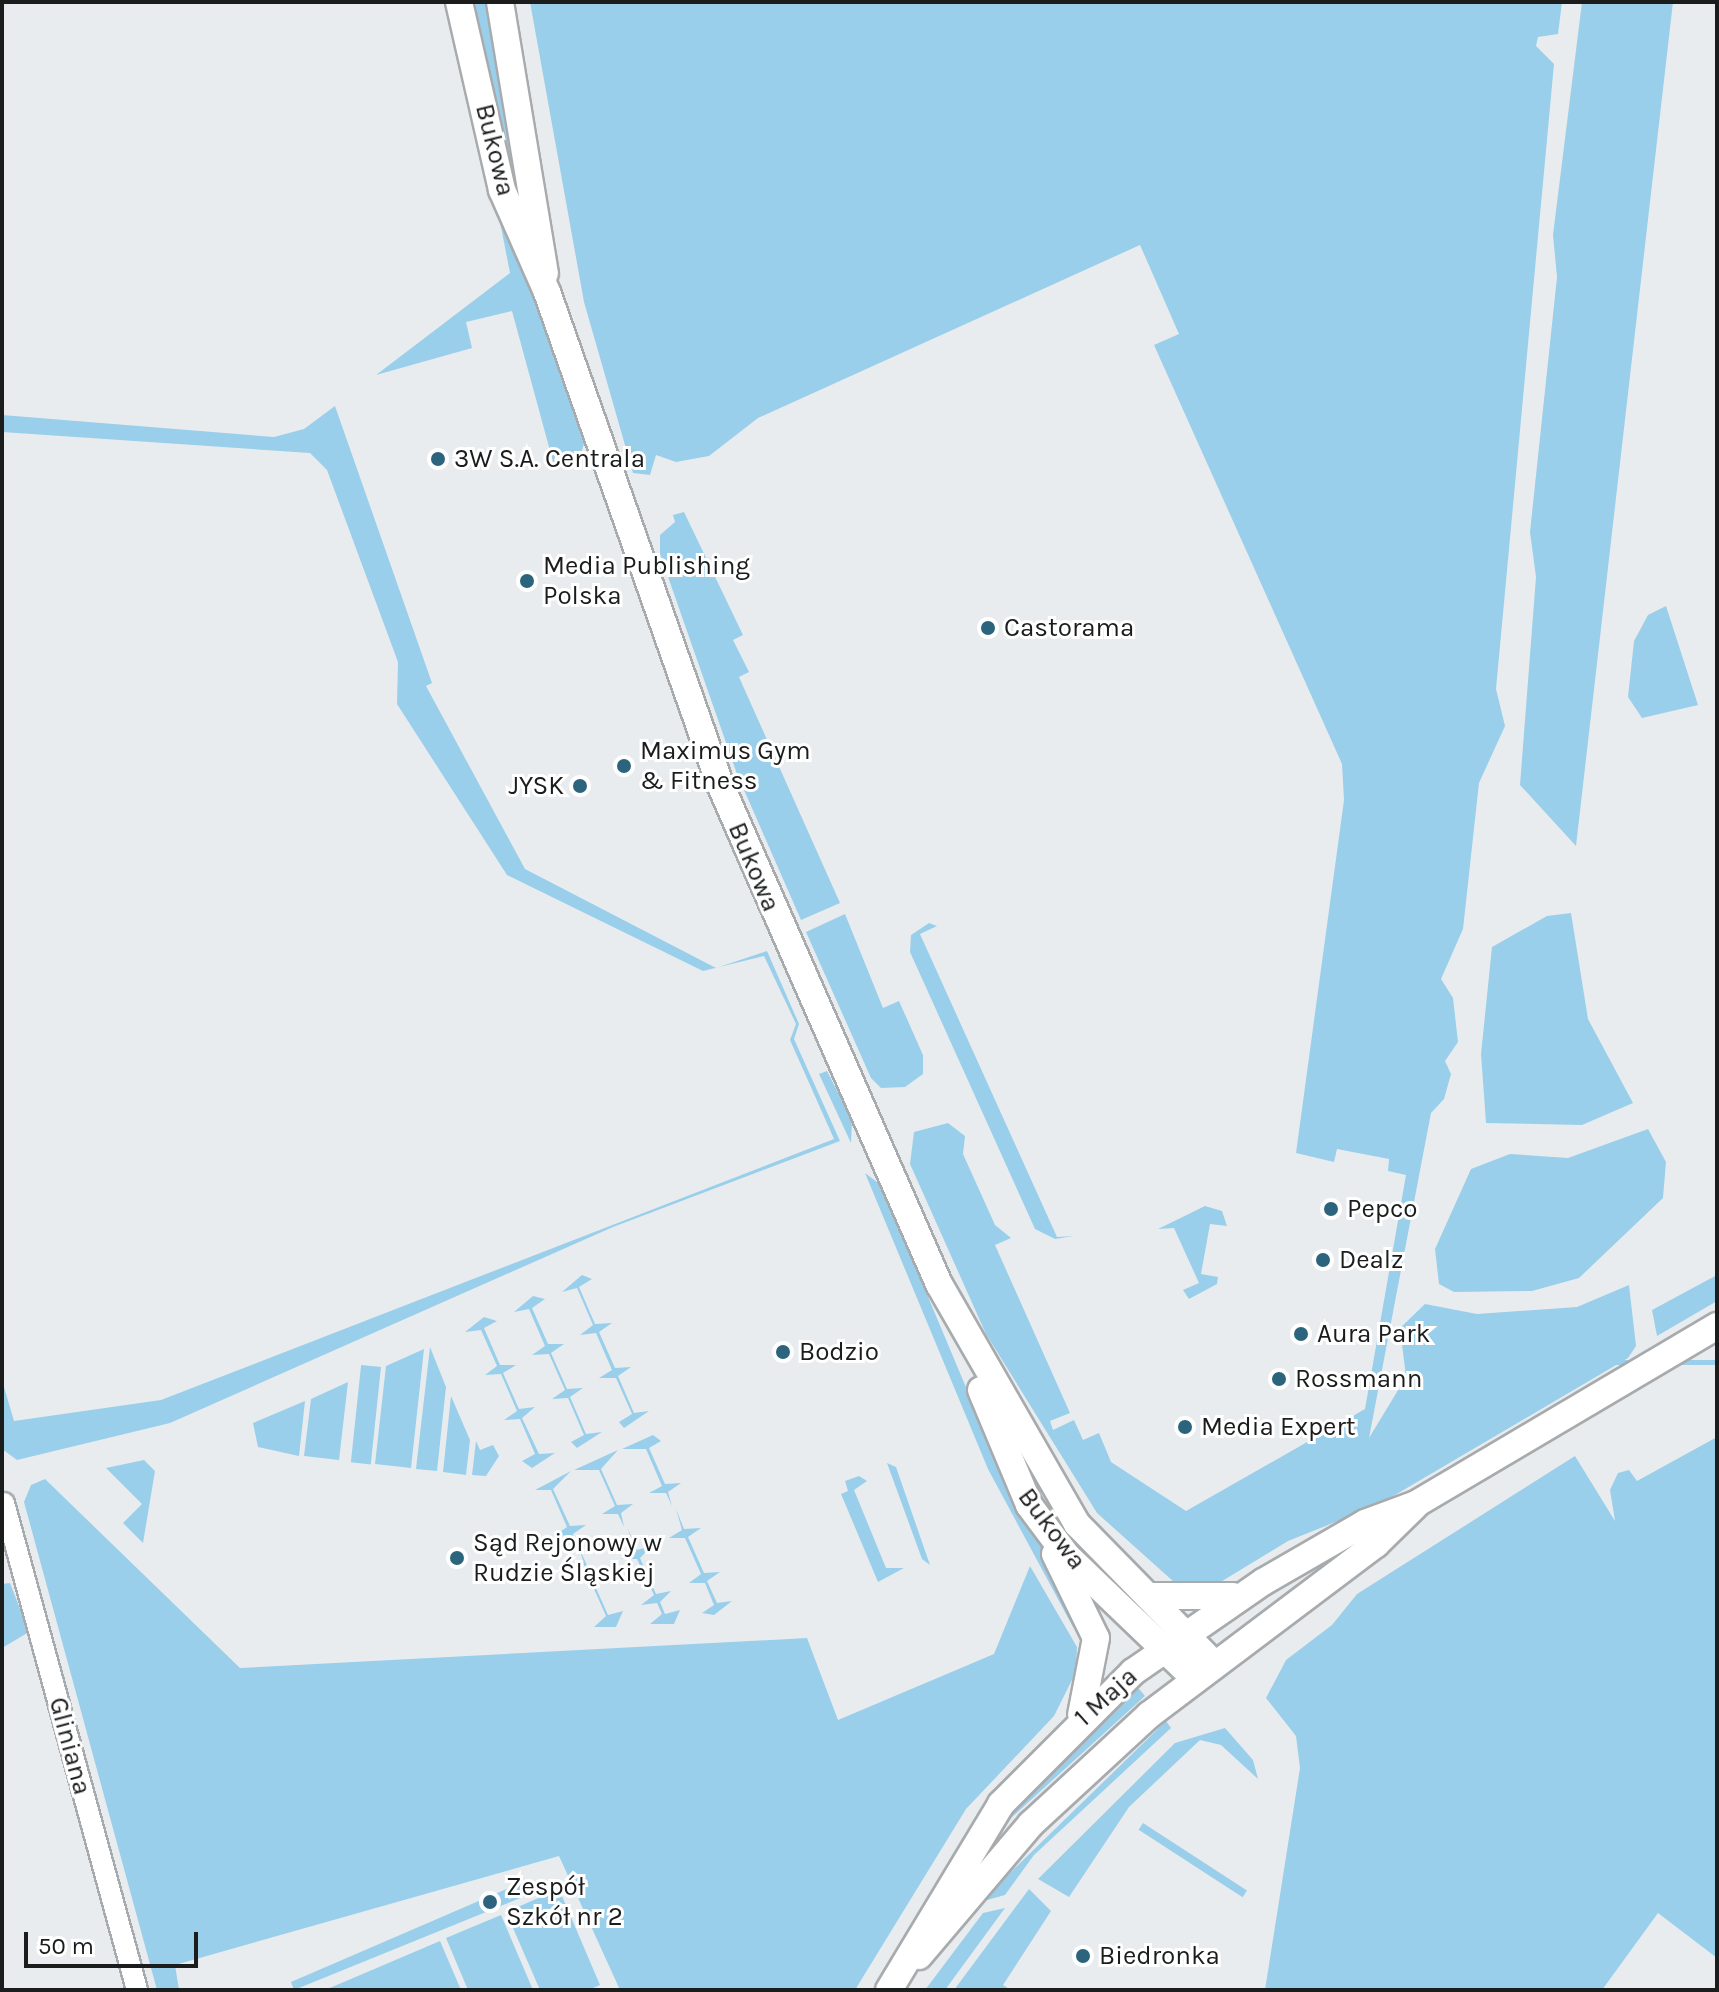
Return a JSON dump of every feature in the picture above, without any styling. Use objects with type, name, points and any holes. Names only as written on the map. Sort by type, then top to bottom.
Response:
[{"type":"street","name":"Bukowa","points":[[459,2],[502,190],[547,292],[757,878],[964,1338],[1029,1505],[1067,1556],[1174,1640]]},
{"type":"street","name":"Bukowa","points":[[500,2],[547,292]]},
{"type":"street","name":"1 Maja","points":[[890,1990],[1001,1804],[1080,1718],[1174,1640],[1365,1523],[1416,1504],[1717,1326]]},
{"type":"street","name":"Bukowa","points":[[964,1338],[1077,1524],[1149,1596],[1174,1640]]},
{"type":"street","name":"Gliniana","points":[[4,1503],[137,1990]]},
{"type":"street","name":"1 Maja","points":[[890,1990],[1031,1824],[1204,1670],[1376,1544],[1416,1504]]},
{"type":"street","points":[[1029,1505],[1096,1638],[1080,1718]]},
{"type":"street","points":[[1149,1596],[1200,1602],[1245,1594]]},
{"type":"street","points":[[1174,1640],[1204,1670]]},
{"type":"shaded area","points":[[473,2],[487,2],[533,223],[515,194]]},
{"type":"shaded area","points":[[530,2],[1562,2],[1558,34],[1538,37],[1536,46],[1554,64],[1496,689],[1505,726],[1479,783],[1463,929],[1441,979],[1453,998],[1458,1042],[1445,1061],[1451,1074],[1444,1099],[1431,1113],[1369,1438],[1406,1377],[1400,1328],[1425,1304],[1477,1314],[1577,1307],[1629,1285],[1636,1346],[1628,1358],[1378,1505],[1288,1541],[1214,1586],[1171,1590],[1174,1582],[1097,1513],[986,1334],[910,1164],[914,1132],[948,1123],[965,1136],[963,1154],[995,1225],[1011,1238],[995,1245],[1070,1413],[1050,1421],[1053,1430],[1074,1420],[1083,1440],[1099,1433],[1111,1462],[1186,1511],[1365,1409],[1406,1175],[1388,1171],[1389,1159],[1337,1149],[1334,1162],[1296,1153],[1344,800],[1342,764],[1154,345],[1179,334],[1140,245],[758,418],[709,456],[676,462],[656,455],[650,475],[633,473],[584,302]]},
{"type":"shaded area","points":[[1582,2],[1673,2],[1576,846],[1520,785],[1536,577],[1530,532],[1557,277],[1553,235]]},
{"type":"shaded area","points":[[495,196],[586,437],[579,460],[555,469],[512,311],[466,322],[472,348],[376,375],[510,273]]},
{"type":"shaded area","points":[[335,406],[432,683],[426,686],[525,869],[716,968],[703,971],[507,875],[397,704],[398,662],[327,470],[310,453],[2,432],[2,415],[274,437],[304,429]]},
{"type":"shaded area","points":[[684,512],[743,635],[733,640],[749,672],[739,677],[840,903],[801,920],[737,774],[660,554],[660,535],[675,522],[673,515]]},
{"type":"shaded area","points":[[1666,606],[1698,705],[1642,718],[1628,697],[1634,641],[1648,615]]},
{"type":"shaded area","points":[[1571,913],[1588,1019],[1633,1103],[1582,1125],[1486,1123],[1481,1054],[1492,947],[1547,916]]},
{"type":"shaded area","points":[[845,914],[883,1008],[899,1001],[923,1055],[923,1074],[905,1087],[881,1088],[871,1078],[806,932]]},
{"type":"shaded area","points":[[929,923],[937,926],[920,934],[1057,1237],[1074,1236],[1055,1239],[1035,1229],[910,952],[911,935]]},
{"type":"shaded area","points":[[767,951],[799,1024],[794,1039],[840,1141],[613,1227],[170,1423],[17,1460],[2,1449],[2,1380],[14,1421],[161,1400],[834,1139],[790,1040],[796,1024],[764,956],[718,967]]},
{"type":"shaded area","points":[[827,1071],[852,1120],[851,1143],[819,1074]]},
{"type":"shaded area","points":[[1648,1129],[1666,1162],[1663,1198],[1579,1278],[1532,1291],[1454,1292],[1439,1284],[1435,1249],[1471,1169],[1510,1154],[1568,1158]]},
{"type":"shaded area","points":[[865,1173],[881,1185],[997,1461],[1087,1630],[1073,1627],[988,1469]]},
{"type":"shaded area","points":[[1205,1206],[1222,1211],[1227,1226],[1210,1224],[1201,1274],[1218,1277],[1217,1284],[1189,1299],[1183,1290],[1199,1283],[1174,1228],[1158,1229]]},
{"type":"shaded area","points":[[582,1275],[592,1279],[579,1287],[595,1324],[612,1323],[599,1332],[615,1368],[631,1367],[618,1376],[634,1413],[649,1411],[624,1428],[619,1422],[632,1414],[616,1378],[599,1378],[612,1370],[596,1333],[580,1335],[593,1325],[577,1288],[562,1292]]},
{"type":"shaded area","points":[[1717,1275],[1717,1301],[1657,1336],[1652,1310]]},
{"type":"shaded area","points":[[533,1296],[545,1299],[532,1308],[548,1344],[564,1344],[551,1353],[567,1389],[583,1388],[570,1397],[586,1434],[602,1432],[577,1448],[571,1442],[584,1435],[568,1398],[552,1399],[565,1390],[549,1354],[532,1355],[545,1346],[529,1309],[514,1312]]},
{"type":"shaded area","points":[[484,1317],[497,1321],[484,1328],[500,1365],[516,1365],[503,1373],[519,1409],[535,1407],[522,1418],[539,1454],[555,1453],[532,1468],[522,1461],[535,1454],[520,1419],[504,1420],[517,1411],[501,1374],[485,1375],[497,1366],[481,1330],[465,1332]]},
{"type":"shaded area","points":[[430,1347],[446,1387],[437,1471],[416,1469]]},
{"type":"shaded area","points":[[424,1349],[411,1468],[375,1464],[386,1366]]},
{"type":"shaded area","points":[[1559,1360],[1717,1360],[1717,1365],[1559,1365]]},
{"type":"shaded area","points":[[361,1365],[381,1367],[371,1464],[351,1462]]},
{"type":"shaded area","points":[[348,1382],[339,1460],[304,1456],[311,1399]]},
{"type":"shaded area","points":[[451,1396],[470,1440],[466,1475],[443,1472]]},
{"type":"shaded area","points":[[305,1401],[299,1456],[258,1447],[253,1423]]},
{"type":"shaded area","points":[[653,1435],[661,1441],[649,1448],[665,1484],[681,1483],[668,1492],[672,1506],[666,1493],[649,1493],[662,1486],[646,1449],[622,1449]]},
{"type":"shaded area","points":[[1717,1437],[1717,1958],[1658,1913],[1602,1990],[1265,1990],[1300,1768],[1296,1736],[1266,1698],[1286,1660],[1332,1625],[1357,1594],[1575,1456],[1615,1521],[1610,1490],[1618,1473],[1629,1470],[1637,1481]]},
{"type":"shaded area","points":[[476,1441],[480,1450],[493,1445],[499,1456],[486,1476],[472,1475]]},
{"type":"shaded area","points":[[618,1450],[601,1469],[617,1505],[633,1504],[621,1513],[624,1527],[618,1514],[602,1514],[615,1506],[599,1470],[574,1470]]},
{"type":"shaded area","points":[[144,1460],[155,1471],[143,1543],[123,1523],[142,1504],[106,1468]]},
{"type":"shaded area","points":[[887,1463],[896,1467],[930,1565],[922,1559]]},
{"type":"shaded area","points":[[571,1471],[553,1489],[570,1526],[586,1525],[573,1534],[576,1548],[571,1535],[554,1536],[567,1527],[551,1490],[535,1490]]},
{"type":"shaded area","points":[[859,1476],[867,1481],[854,1490],[886,1568],[904,1568],[878,1582],[841,1494],[848,1491],[845,1481]]},
{"type":"shaded area","points":[[45,1479],[240,1668],[807,1638],[838,1720],[994,1654],[1030,1566],[1077,1647],[1076,1672],[1054,1716],[966,1809],[855,1990],[620,1990],[559,1856],[175,1965],[179,1990],[157,1990],[24,1502],[31,1485]]},
{"type":"shaded area","points":[[676,1509],[684,1529],[701,1528],[688,1537],[704,1573],[720,1572],[707,1581],[717,1603],[732,1601],[714,1615],[702,1613],[714,1605],[705,1583],[689,1583],[701,1574],[685,1538],[669,1538],[682,1530]]},
{"type":"shaded area","points":[[628,1529],[637,1550],[652,1546],[640,1558],[656,1594],[671,1591],[660,1602],[665,1614],[680,1610],[674,1624],[650,1624],[662,1614],[657,1603],[641,1605],[654,1595],[637,1559],[621,1559],[634,1551]]},
{"type":"shaded area","points":[[580,1550],[589,1570],[604,1567],[592,1579],[608,1615],[623,1611],[616,1627],[594,1627],[606,1616],[590,1580],[574,1581],[586,1572]]},
{"type":"shaded area","points":[[10,1583],[29,1632],[2,1648],[2,1584]]},
{"type":"shaded area","points":[[1135,1684],[1145,1696],[1011,1818],[966,1885],[1010,1809]]},
{"type":"shaded area","points":[[1166,1721],[1171,1728],[1034,1855],[1005,1895],[980,1902]]},
{"type":"shaded area","points":[[1225,1728],[1253,1760],[1258,1779],[1221,1745],[1200,1740],[1129,1807],[1069,1897],[1038,1879],[1175,1743]]},
{"type":"shaded area","points":[[1143,1823],[1247,1891],[1243,1897],[1139,1830]]},
{"type":"shaded area","points":[[530,1879],[535,1892],[294,1990],[291,1982]]},
{"type":"shaded area","points":[[559,1889],[600,1985],[588,1990],[540,1990],[506,1912]]},
{"type":"shaded area","points":[[1029,1889],[1051,1911],[1003,1985],[1011,1990],[954,1990]]},
{"type":"shaded area","points":[[1005,1908],[945,1990],[925,1990],[983,1913]]},
{"type":"shaded area","points":[[501,1915],[533,1990],[468,1990],[446,1938]]},
{"type":"shaded area","points":[[440,1941],[461,1990],[325,1990]]},
{"type":"place","name":"3W S.A. Centrala","points":[[438,459]]},
{"type":"place","name":"Media Publishing Polska","points":[[527,581]]},
{"type":"place","name":"Castorama","points":[[988,628]]},
{"type":"place","name":"Maximus Gym & Fitness","points":[[624,766]]},
{"type":"place","name":"JYSK","points":[[580,786]]},
{"type":"place","name":"Pepco","points":[[1331,1209]]},
{"type":"place","name":"Dealz","points":[[1323,1260]]},
{"type":"place","name":"Aura Park","points":[[1301,1334]]},
{"type":"place","name":"Bodzio","points":[[783,1352]]},
{"type":"place","name":"Rossmann","points":[[1279,1379]]},
{"type":"place","name":"Media Expert","points":[[1185,1427]]},
{"type":"place","name":"Sąd Rejonowy w Rudzie Śląskiej","points":[[457,1558]]},
{"type":"place","name":"Zespół Szkół nr 2","points":[[490,1902]]},
{"type":"place","name":"Biedronka","points":[[1083,1956]]}]
